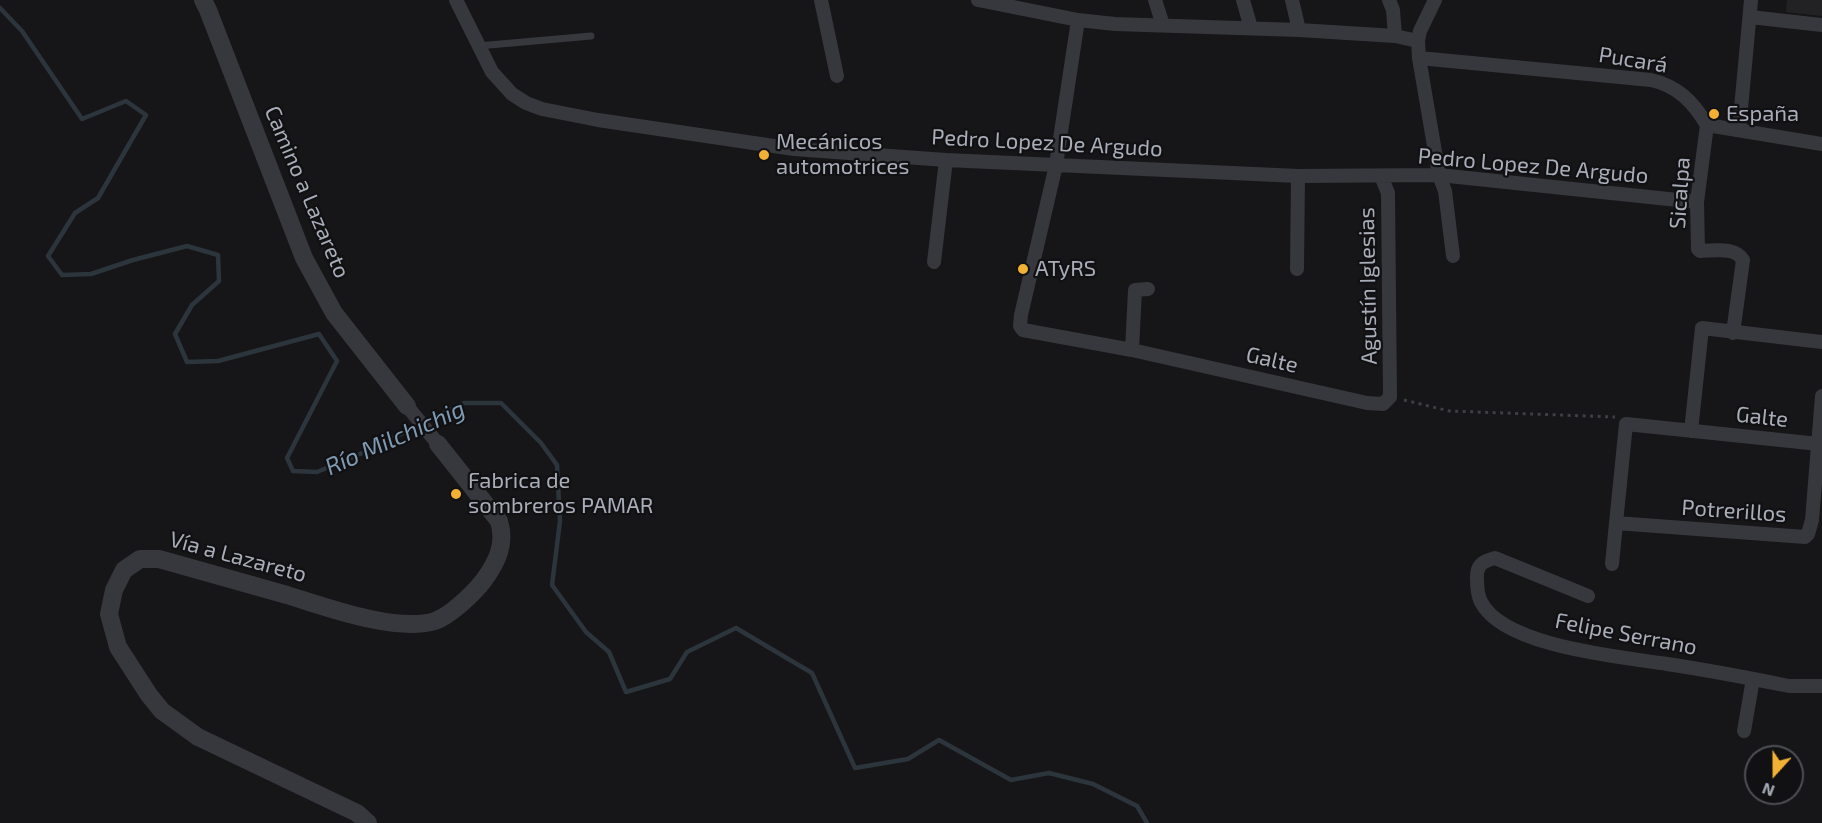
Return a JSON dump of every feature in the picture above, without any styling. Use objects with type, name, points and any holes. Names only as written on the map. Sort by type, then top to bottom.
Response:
[{"type":"street","name":"Pedro Lopez De Argudo","points":[[456,0],[492,72],[505,88],[526,103],[542,109],[598,120],[794,149],[946,160],[1298,177],[1439,175],[1697,202]]},
{"type":"street","points":[[821,0],[837,76]]},
{"type":"street","points":[[978,0],[1078,20],[1115,24],[1299,30],[1395,36],[1418,41]]},
{"type":"street","points":[[1056,0],[1058,15]]},
{"type":"street","points":[[1155,0],[1163,25]]},
{"type":"street","points":[[1243,0],[1251,28]]},
{"type":"street","points":[[1292,0],[1299,30]]},
{"type":"street","points":[[1389,0],[1393,10],[1395,36]]},
{"type":"street","points":[[1434,0],[1420,31],[1419,58],[1439,175],[1445,191],[1453,256]]},
{"type":"street","points":[[1739,130],[1751,0]]},
{"type":"street","name":"Camino a Lazareto","points":[[208,3],[304,258],[334,313],[438,444]]},
{"type":"street","points":[[1750,17],[1822,25]]},
{"type":"street","name":"Galte","points":[[1078,20],[1056,165],[1020,326],[1027,331],[1132,350],[1367,403],[1383,404],[1390,396]]},
{"type":"street","name":"Pucará","points":[[1419,58],[1665,83],[1688,98],[1707,125]]},
{"type":"street","points":[[1707,125],[1822,144]]},
{"type":"street","name":"Sicalpa","points":[[1707,125],[1697,202],[1698,249],[1700,251],[1730,251],[1740,255],[1743,260],[1734,333]]},
{"type":"street","points":[[934,262],[946,160]]},
{"type":"street","name":"Agustín Iglesias","points":[[1381,176],[1388,193],[1390,396]]},
{"type":"street","points":[[1297,268],[1298,177]]},
{"type":"street","points":[[1132,350],[1135,290],[1148,288]]},
{"type":"street","points":[[1691,431],[1702,328],[1822,342]]},
{"type":"street","name":"Potrerillos","points":[[1616,523],[1804,537],[1808,534],[1812,520],[1820,444],[1822,396]]},
{"type":"street","points":[[1612,564],[1626,424]]},
{"type":"street","name":"Galte","points":[[1626,424],[1820,444]]},
{"type":"street","name":"Vía a Lazareto","points":[[368,823],[357,813],[198,737],[162,711],[148,694],[118,647],[110,614],[112,598],[124,570],[140,559],[159,559],[363,617],[407,624],[434,621],[460,604],[481,584],[496,563],[503,533],[499,521],[438,444]]},
{"type":"street","name":"Felipe Serrano","points":[[1588,596],[1495,558],[1484,560],[1479,565],[1477,574],[1481,602],[1496,618],[1514,630],[1560,647],[1789,686],[1822,687]]},
{"type":"street","points":[[1744,731],[1753,679]]},
{"type":"lane","points":[[478,46],[591,36]]},
{"type":"path","points":[[1390,396],[1449,411],[1615,417],[1626,424]]},
{"type":"shaded area","points":[[1787,0],[1822,0],[1822,16],[1786,12]]},
{"type":"waterway","name":"Río Milchichig","points":[[0,8],[22,31],[82,119],[126,101],[146,115],[98,198],[75,213],[48,256],[62,275],[91,274],[187,246],[218,255],[219,281],[192,305],[175,334],[187,362],[218,361],[319,334],[337,361],[287,458],[293,471],[317,472],[360,454],[464,403],[501,403],[541,443],[557,465],[560,521],[552,585],[586,632],[609,652],[626,692],[670,679],[687,652],[736,628],[812,673],[855,768],[908,759],[939,740],[1011,780],[1049,773],[1093,784],[1137,806],[1147,823]]},
{"type":"place","name":"España","points":[[1714,114]]},
{"type":"place","name":"Mecánicos automotrices","points":[[764,155]]},
{"type":"place","name":"ATyRS","points":[[1023,269]]},
{"type":"place","name":"Fabrica de sombreros PAMAR","points":[[456,494]]}]
